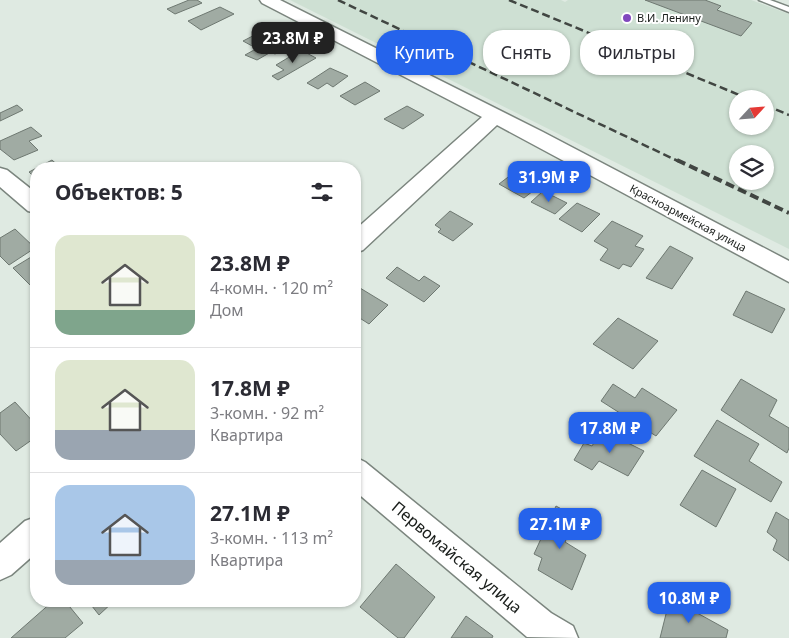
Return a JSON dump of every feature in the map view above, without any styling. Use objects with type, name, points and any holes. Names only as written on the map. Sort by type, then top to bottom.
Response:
[{"type":"street","name":"Красноармейская улица","points":[[268,0],[536,137],[789,272]]},
{"type":"street","points":[[361,239],[494,117]]},
{"type":"street","points":[[0,175],[30,200]]},
{"type":"street","name":"Первомайская улица","points":[[361,477],[539,625],[561,638]]},
{"type":"street","points":[[0,564],[30,537]]},
{"type":"lane","points":[[763,0],[789,10]]},
{"type":"shaded area","points":[[290,0],[561,0],[565,2],[568,0],[751,0],[789,14],[789,249],[440,75],[473,75],[473,30],[376,30],[376,43]]},
{"type":"building","points":[[189,0],[197,0],[202,3],[175,14],[167,9]]},
{"type":"building","points":[[645,0],[705,0],[721,6],[717,10],[752,23],[741,36]]},
{"type":"building","points":[[220,7],[234,14],[201,30],[188,21]]},
{"type":"building","points":[[272,26],[283,32],[254,47],[243,41]]},
{"type":"building","points":[[283,34],[298,41],[275,54],[271,52],[257,60],[245,55]]},
{"type":"building","points":[[301,50],[316,58],[278,80],[272,76],[284,70],[276,65]]},
{"type":"building","points":[[330,68],[348,76],[333,87],[327,83],[318,89],[307,83]]},
{"type":"building","points":[[365,82],[380,91],[355,105],[340,96]]},
{"type":"building","points":[[17,105],[23,110],[0,121],[0,113]]},
{"type":"building","points":[[407,106],[424,115],[403,129],[384,119]]},
{"type":"building","points":[[31,127],[42,136],[29,141],[38,150],[14,160],[0,149],[0,141]]},
{"type":"building","points":[[516,171],[542,184],[524,198],[499,184]]},
{"type":"building","points":[[543,191],[567,203],[555,214],[531,202]]},
{"type":"building","points":[[577,203],[600,214],[582,232],[559,219]]},
{"type":"building","points":[[450,211],[473,224],[453,241],[438,232],[441,229],[435,225]]},
{"type":"building","points":[[612,221],[643,236],[635,246],[644,249],[631,267],[623,264],[619,269],[600,260],[608,249],[594,241]]},
{"type":"building","points":[[15,229],[30,243],[30,251],[9,265],[0,256],[0,238]]},
{"type":"building","points":[[670,246],[693,258],[672,289],[646,278]]},
{"type":"building","points":[[30,258],[30,285],[13,268]]},
{"type":"building","points":[[397,267],[419,281],[424,276],[440,286],[424,302],[386,278]]},
{"type":"building","points":[[361,289],[388,305],[369,324],[361,319]]},
{"type":"building","points":[[746,291],[785,309],[772,333],[733,315]]},
{"type":"building","points":[[618,318],[658,341],[633,369],[593,344]]},
{"type":"building","points":[[741,379],[777,400],[769,416],[789,428],[789,448],[787,453],[721,410]]},
{"type":"building","points":[[613,384],[635,398],[642,388],[677,410],[656,436],[601,401]]},
{"type":"building","points":[[15,402],[30,418],[30,441],[16,451],[0,434],[0,413]]},
{"type":"building","points":[[717,420],[759,444],[749,461],[782,482],[771,502],[694,456]]},
{"type":"building","points":[[602,430],[644,451],[628,476],[599,461],[592,470],[574,460],[584,443],[592,446]]},
{"type":"building","points":[[702,470],[736,489],[716,527],[680,505]]},
{"type":"building","points":[[556,506],[576,517],[565,542],[586,555],[572,590],[538,570],[542,558],[534,554]]},
{"type":"building","points":[[776,512],[789,520],[789,561],[773,550],[777,540],[767,532]]},
{"type":"building","points":[[396,564],[435,597],[404,638],[398,638],[360,607]]},
{"type":"building","points":[[670,598],[728,630],[726,638],[660,638]]},
{"type":"building","points":[[46,607],[70,607],[83,623],[65,638],[11,638]]},
{"type":"building","points":[[93,607],[108,607],[99,615]]},
{"type":"building","points":[[466,616],[493,636],[492,638],[451,638]]},
{"type":"railway","points":[[338,0],[680,162]]},
{"type":"railway","points":[[509,0],[729,91]]},
{"type":"railway","points":[[774,109],[789,115]]},
{"type":"railway","points":[[677,160],[789,213]]},
{"type":"place","name":"В.И. Ленину","points":[[627,18]]}]
